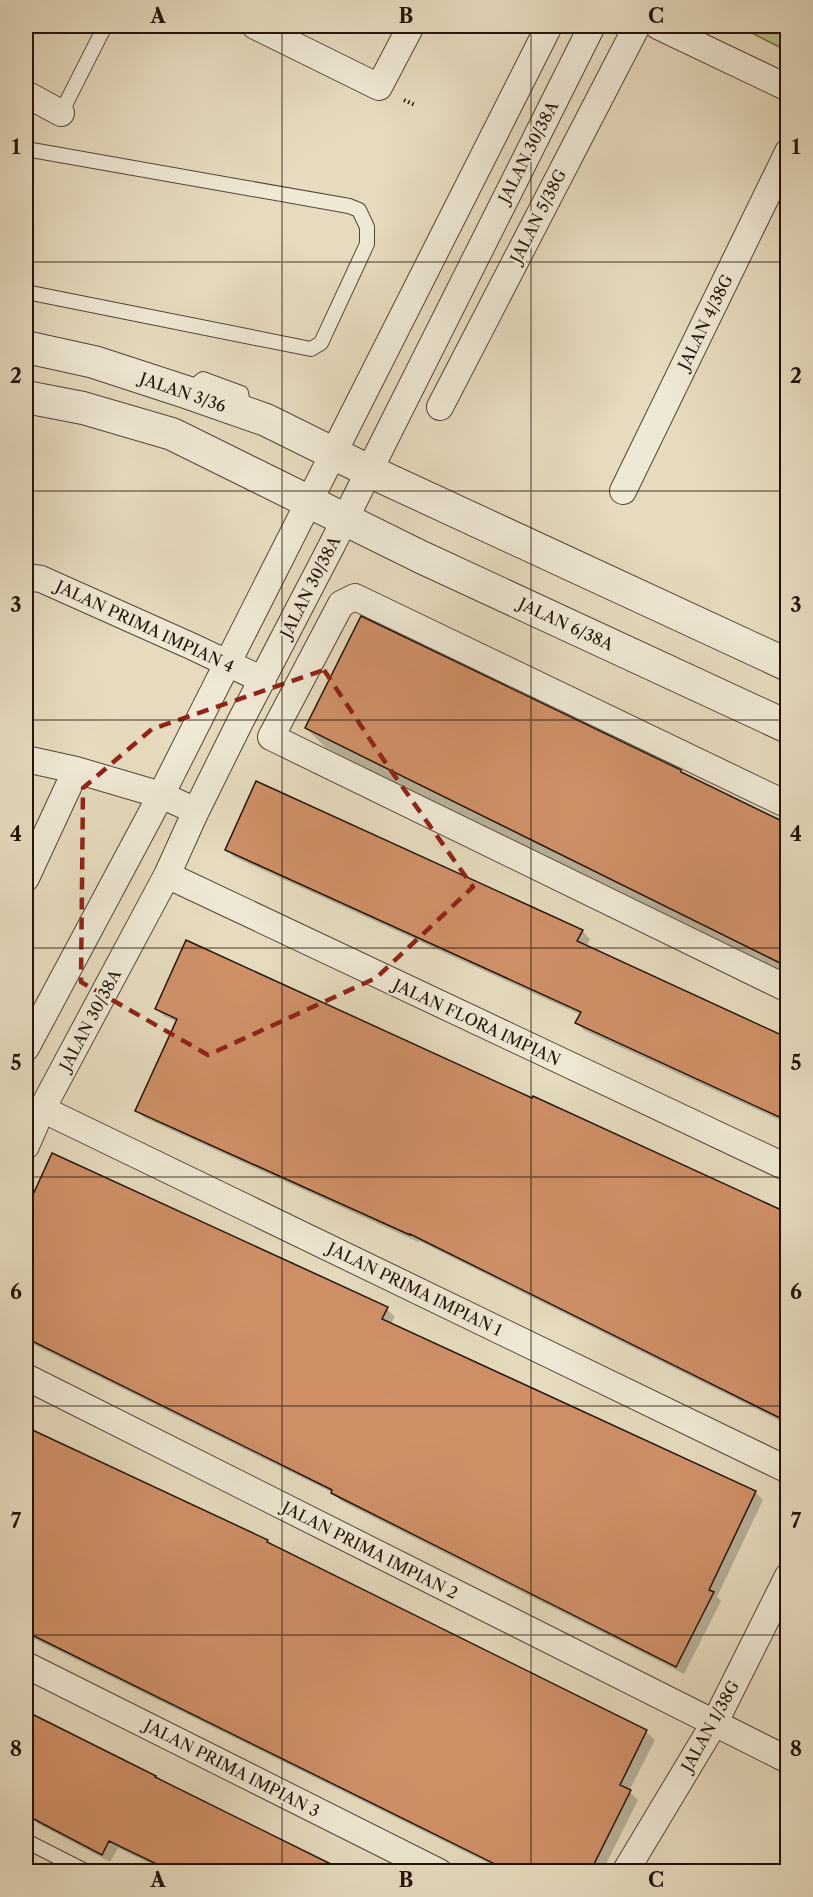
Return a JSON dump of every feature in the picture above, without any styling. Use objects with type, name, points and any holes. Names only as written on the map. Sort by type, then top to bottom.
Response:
[{"type":"street","points":[[255,26],[379,87],[411,26]]},
{"type":"street","points":[[26,1048],[161,795],[549,26]]},
{"type":"street","name":"JALAN 30/38A","points":[[26,1146],[42,1109],[167,875],[240,722],[345,519],[592,26]]},
{"type":"street","name":"JALAN 5/38G","points":[[440,407],[637,26]]},
{"type":"street","points":[[658,26],[788,88]]},
{"type":"street","points":[[26,94],[61,113]]},
{"type":"street","points":[[491,140],[527,156]]},
{"type":"street","name":"JALAN 4/38G","points":[[622,491],[788,152]]},
{"type":"street","name":"JALAN 3/36","points":[[26,347],[93,362],[266,420],[369,471]]},
{"type":"street","points":[[26,397],[83,408],[171,434],[310,502]]},
{"type":"street","points":[[369,471],[788,666]]},
{"type":"street","name":"JALAN 6/38A","points":[[310,502],[432,562],[788,727]]},
{"type":"street","name":"JALAN PRIMA IMPIAN 4","points":[[26,577],[41,579],[263,680]]},
{"type":"street","points":[[271,737],[341,604],[355,597],[788,805]]},
{"type":"street","points":[[240,722],[788,988]]},
{"type":"street","points":[[26,759],[76,770],[161,795],[196,811]]},
{"type":"street","points":[[26,878],[76,770]]},
{"type":"street","name":"JALAN FLORA IMPIAN","points":[[167,875],[788,1168]]},
{"type":"street","name":"JALAN PRIMA IMPIAN 1","points":[[42,1109],[788,1470]]},
{"type":"street","name":"JALAN PRIMA IMPIAN 2","points":[[26,1377],[788,1760]]},
{"type":"street","name":"JALAN 1/38G","points":[[626,1872],[715,1722],[788,1576]]},
{"type":"street","name":"JALAN PRIMA IMPIAN 3","points":[[26,1665],[439,1872]]},
{"type":"lane","points":[[61,113],[105,26]]},
{"type":"lane","points":[[26,149],[349,206],[359,210],[367,227],[367,244],[321,343],[311,350],[26,292]]},
{"type":"lane","points":[[26,1841],[87,1872]]},
{"type":"highlighted area","points":[[324,670],[387,765],[473,887],[376,978],[208,1055],[81,982],[83,788],[152,729]]},
{"type":"green space","points":[[738,26],[787,26],[787,51]]},
{"type":"building","points":[[361,616],[788,824],[788,967],[305,728]]},
{"type":"building","points":[[256,781],[583,930],[577,941],[788,1038],[788,1121],[575,1023],[581,1012],[225,850]]},
{"type":"building","points":[[186,940],[788,1213],[788,1422],[410,1234],[135,1111],[177,1019],[155,1009]]},
{"type":"building","points":[[52,1153],[388,1307],[382,1319],[756,1491],[709,1590],[714,1592],[676,1667],[331,1493],[332,1490],[26,1338],[26,1210]]},
{"type":"building","points":[[26,1427],[268,1540],[267,1542],[647,1730],[620,1785],[631,1790],[590,1872],[511,1872],[26,1632]]},
{"type":"building","points":[[26,1711],[347,1872],[173,1872],[109,1841],[102,1855],[28,1816],[30,1802],[26,1800]]}]
